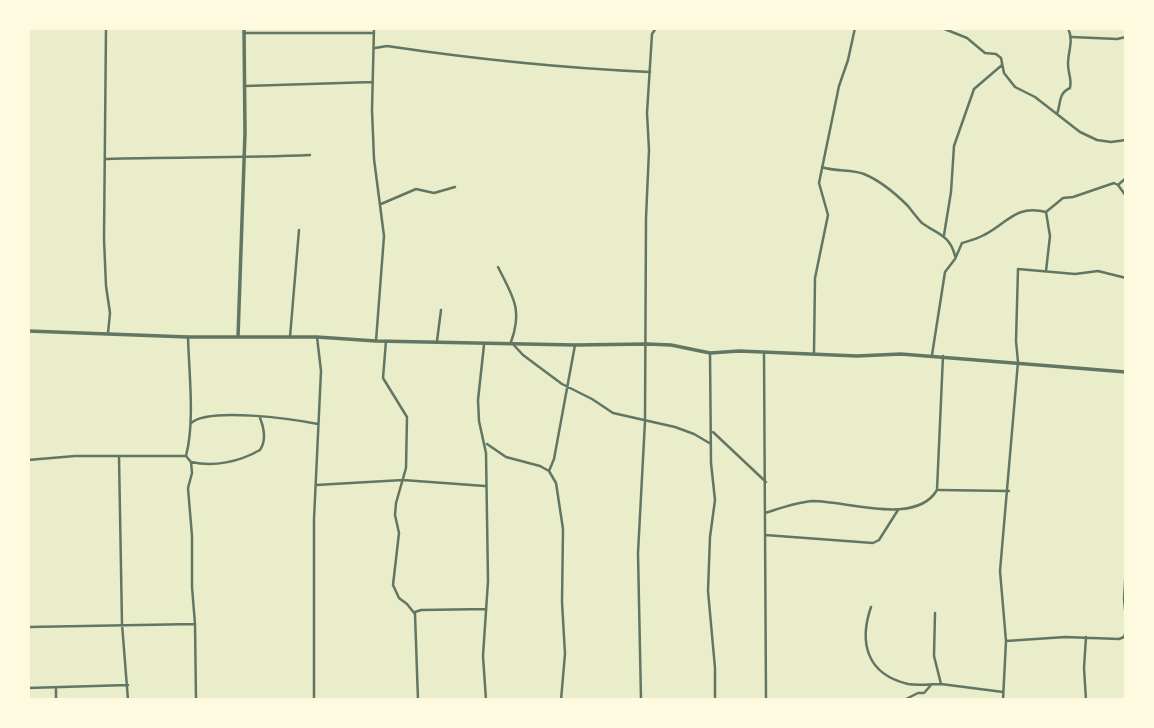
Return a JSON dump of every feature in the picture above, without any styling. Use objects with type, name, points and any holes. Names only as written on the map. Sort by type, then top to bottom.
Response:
[{"type":"street","points":[[106,28],[104,239],[110,313],[108,332]]},
{"type":"street","points":[[374,28],[374,159],[381,204],[384,258],[376,341]]},
{"type":"street","points":[[641,700],[638,553],[647,344],[646,218],[650,72],[652,34],[656,28]]},
{"type":"street","points":[[814,354],[815,278],[828,215],[819,183],[839,86],[855,28]]},
{"type":"street","points":[[942,28],[967,38],[985,53],[996,54],[1001,58],[1004,73],[1015,87],[1035,97],[1072,127],[1097,140],[1126,140]]},
{"type":"street","points":[[1057,114],[1061,96],[1070,88],[1072,77],[1068,62],[1072,37],[1068,28]]},
{"type":"street","points":[[238,338],[244,158],[244,30],[373,33]]},
{"type":"street","points":[[1072,37],[1126,37]]},
{"type":"street","points":[[373,48],[387,46],[528,65],[650,72]]},
{"type":"street","points":[[944,235],[951,192],[954,146],[974,89],[1002,65]]},
{"type":"street","points":[[245,86],[373,82]]},
{"type":"street","points":[[106,159],[310,155]]},
{"type":"street","points":[[822,167],[833,171],[862,173],[898,197],[922,223],[944,235],[955,259]]},
{"type":"street","points":[[1118,185],[1126,178]]},
{"type":"street","points":[[1045,212],[1063,198],[1114,183],[1126,195]]},
{"type":"street","points":[[381,204],[416,190],[434,193],[455,187]]},
{"type":"street","points":[[932,356],[945,272],[962,243],[986,234],[1003,220],[1033,209],[1045,212]]},
{"type":"street","points":[[1045,212],[1050,236],[1045,272]]},
{"type":"street","points":[[289,337],[299,230]]},
{"type":"street","points":[[498,267],[516,302],[517,323],[511,342]]},
{"type":"street","points":[[1003,700],[1006,641],[1005,604],[1000,581],[1018,362],[1018,269],[1075,274],[1098,271],[1126,278]]},
{"type":"street","points":[[437,342],[441,310]]},
{"type":"street","points":[[28,331],[188,337],[317,337],[376,341],[647,344],[671,345],[710,353],[739,351],[943,356],[1126,372]]},
{"type":"street","points":[[186,456],[190,424],[188,337]]},
{"type":"street","points":[[314,700],[316,485],[321,371],[317,337]]},
{"type":"street","points":[[386,341],[383,378],[407,417],[406,468],[396,503],[395,515],[400,533],[393,585],[399,598],[415,614],[418,700]]},
{"type":"street","points":[[484,342],[478,400],[479,421],[485,443],[488,581],[483,656],[486,700]]},
{"type":"street","points":[[511,342],[523,355],[569,388],[613,413],[675,427],[711,444]]},
{"type":"street","points":[[549,471],[569,388],[575,345]]},
{"type":"street","points":[[764,352],[766,700]]},
{"type":"street","points":[[710,353],[715,500],[710,537],[708,591],[715,700]]},
{"type":"street","points":[[765,513],[812,501],[881,510],[898,509],[929,501],[937,490],[943,356]]},
{"type":"street","points":[[190,424],[197,418],[226,414],[318,424]]},
{"type":"street","points":[[191,462],[206,465],[227,462],[260,450],[263,446],[263,435],[260,417]]},
{"type":"street","points":[[712,431],[766,482]]},
{"type":"street","points":[[485,443],[506,457],[549,471],[555,483],[563,529],[562,602],[565,654],[561,700]]},
{"type":"street","points":[[28,460],[75,456],[186,456]]},
{"type":"street","points":[[186,456],[191,462],[192,473],[188,488],[192,536],[196,700]]},
{"type":"street","points":[[119,457],[121,624],[128,700]]},
{"type":"street","points":[[316,485],[403,480],[485,486]]},
{"type":"street","points":[[937,490],[1009,491]]},
{"type":"street","points":[[765,535],[873,543],[879,540],[898,509]]},
{"type":"street","points":[[1126,566],[1126,619]]},
{"type":"street","points":[[871,607],[864,636],[869,656],[893,679],[910,685],[941,684],[1003,692]]},
{"type":"street","points":[[415,614],[421,610],[486,610]]},
{"type":"street","points":[[935,613],[934,656],[941,684]]},
{"type":"street","points":[[28,627],[195,624]]},
{"type":"street","points":[[1006,641],[1086,636],[1119,639],[1124,637],[1126,631]]},
{"type":"street","points":[[1086,636],[1086,700]]},
{"type":"street","points":[[925,700],[924,693],[932,684]]},
{"type":"street","points":[[28,688],[128,685]]},
{"type":"street","points":[[56,688],[56,700]]},
{"type":"street","points":[[904,700],[918,692],[924,693]]}]
